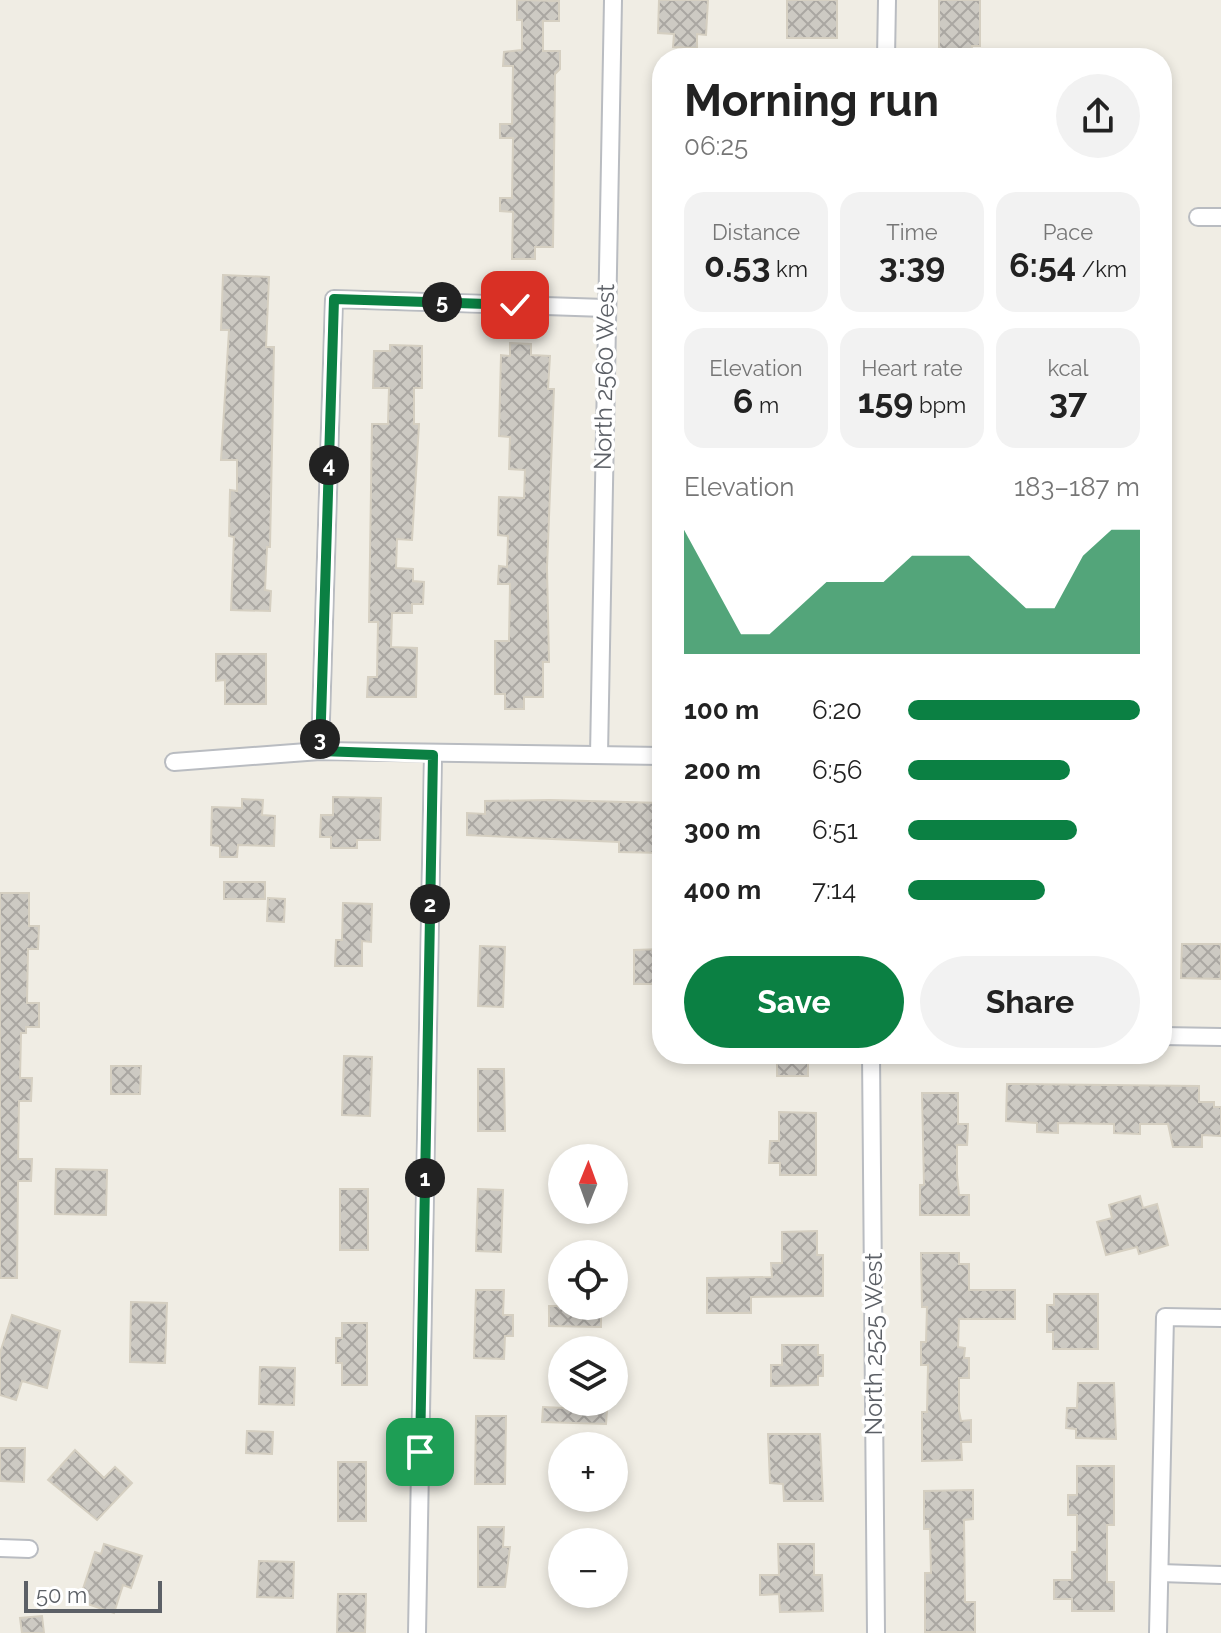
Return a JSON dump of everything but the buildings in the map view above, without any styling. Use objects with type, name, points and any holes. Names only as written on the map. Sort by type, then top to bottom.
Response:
[{"type":"street","name":"North 2560 West","points":[[599,755],[613,0]]},
{"type":"street","points":[[886,48],[887,0]]},
{"type":"street","points":[[1198,217],[1221,217]]},
{"type":"street","points":[[320,751],[334,299],[605,308]]},
{"type":"street","points":[[174,762],[320,751],[652,756]]},
{"type":"street","points":[[417,1633],[433,755]]},
{"type":"street","points":[[1172,1036],[1221,1037]]},
{"type":"street","name":"North 2525 West","points":[[871,1064],[876,1633]]},
{"type":"street","points":[[1158,1633],[1165,1317],[1221,1318]]},
{"type":"street","points":[[0,1548],[29,1549]]},
{"type":"street","points":[[1160,1573],[1221,1575]]},
{"type":"route","points":[[420,1452],[433,755],[320,751],[334,299],[515,305]]}]
